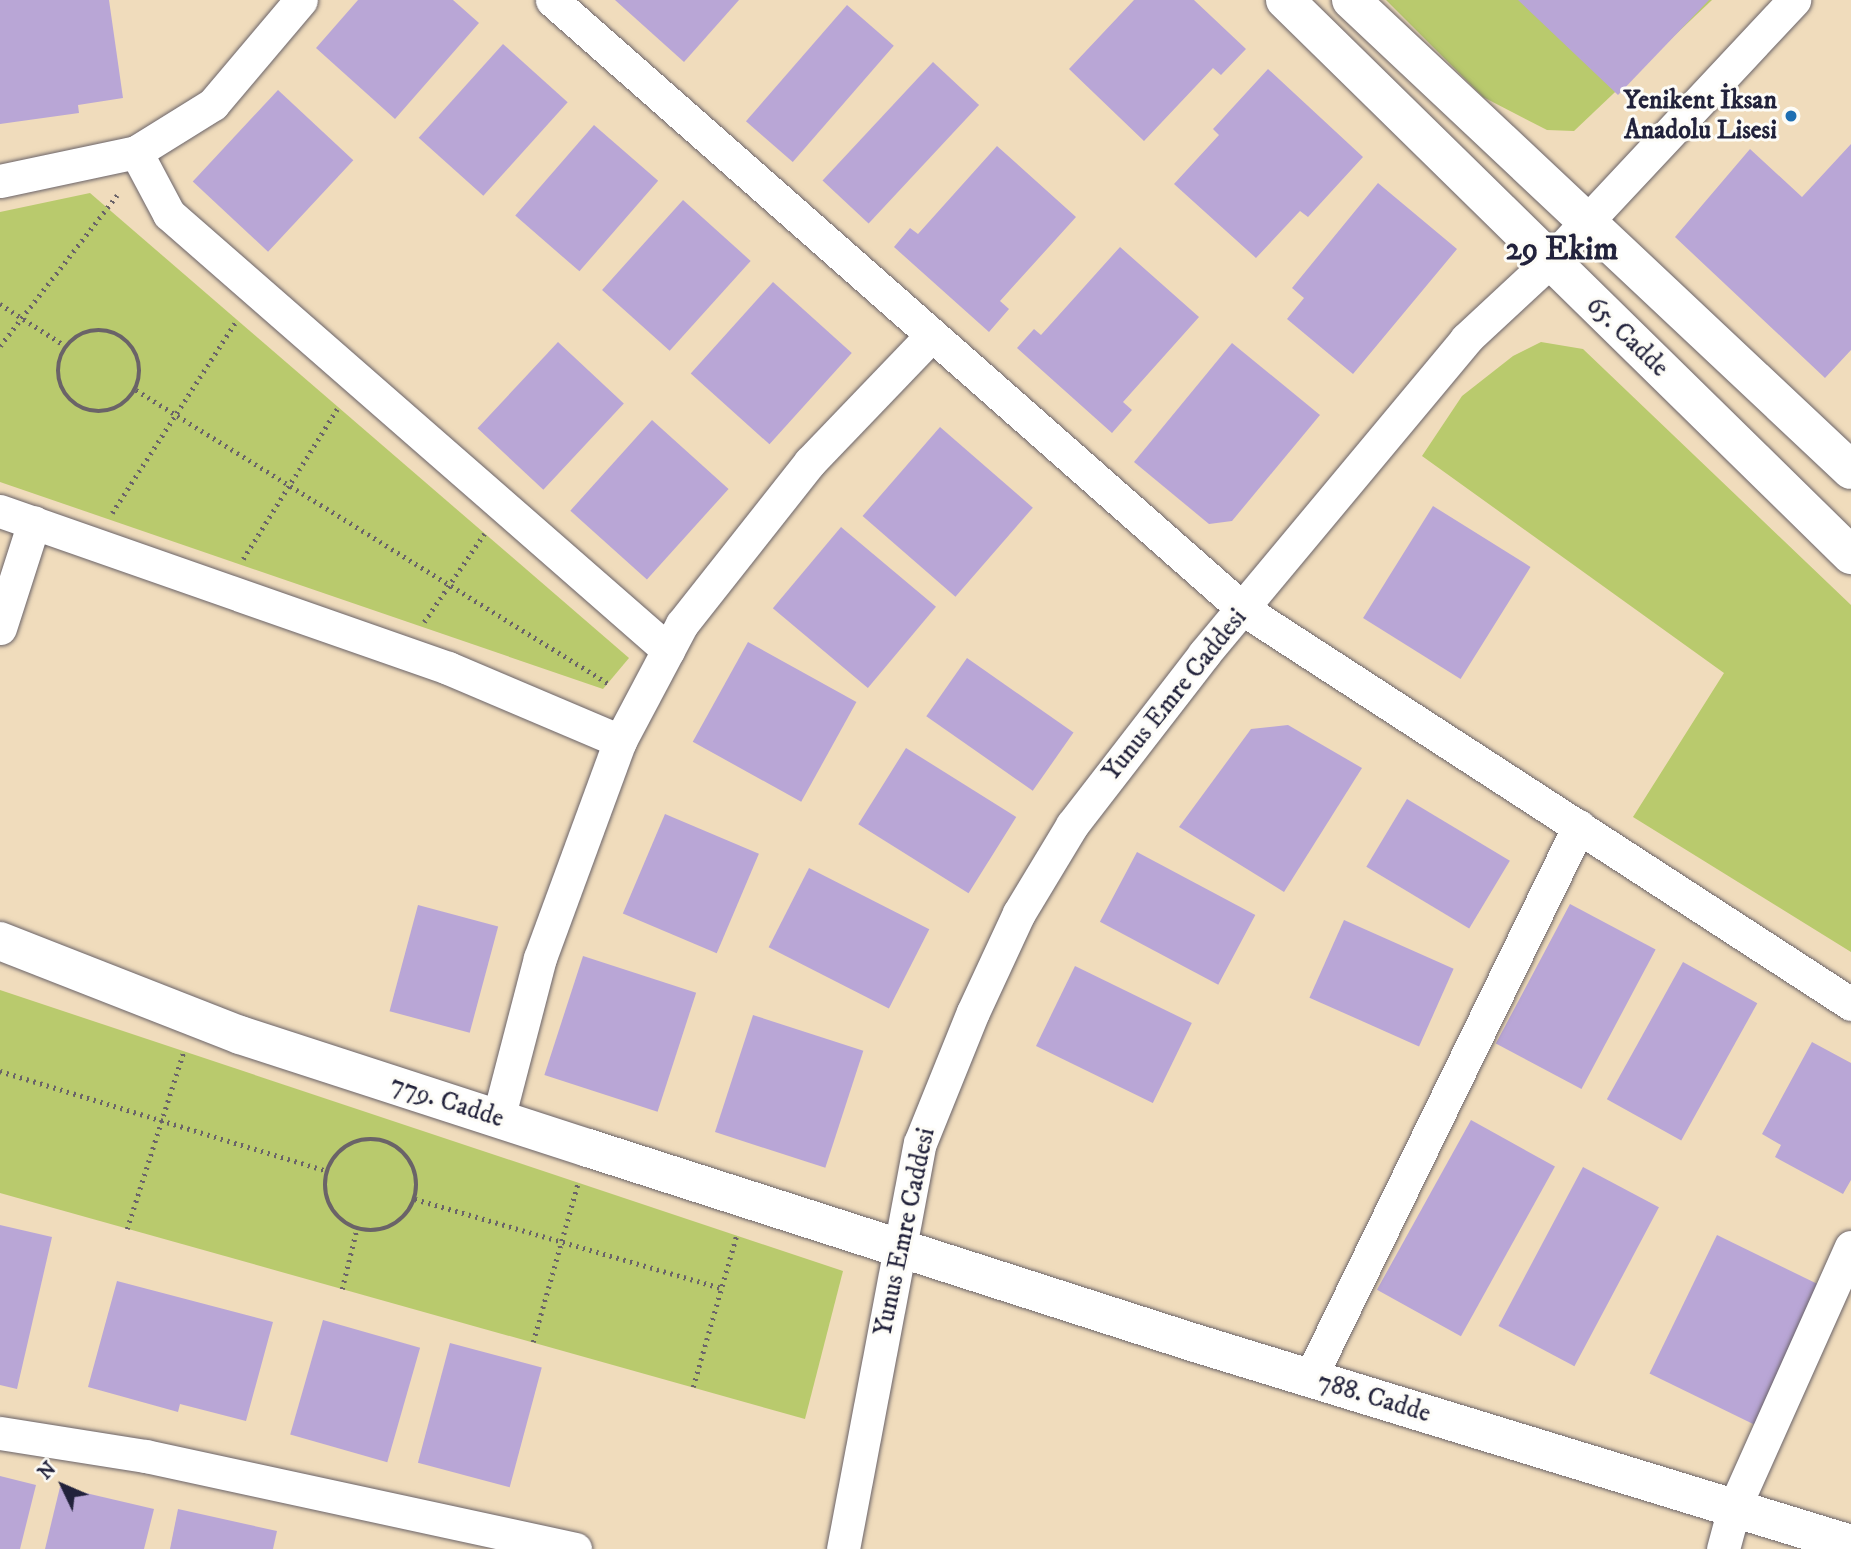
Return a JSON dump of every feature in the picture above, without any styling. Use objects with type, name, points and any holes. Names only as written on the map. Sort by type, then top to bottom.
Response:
[{"type":"street","points":[[0,181],[139,158],[213,104],[301,0]]},
{"type":"street","points":[[551,0],[1243,609],[1851,1004]]},
{"type":"street","name":"65. Cadde","points":[[1285,0],[1549,262],[1851,555]]},
{"type":"street","name":"65. Cadde","points":[[1351,0],[1585,224],[1851,470]]},
{"type":"street","name":"Yunus Emre Caddesi","points":[[844,1549],[898,1249],[920,1143],[973,1012],[1020,913],[1072,825],[1243,609],[1466,339],[1549,262],[1794,0]]},
{"type":"street","points":[[139,158],[169,214],[668,650]]},
{"type":"street","points":[[498,1119],[540,958],[620,741],[682,624],[810,462],[932,335]]},
{"type":"street","points":[[0,511],[404,652],[620,741]]},
{"type":"street","points":[[0,628],[34,522]]},
{"type":"street","points":[[1310,1378],[1579,826]]},
{"type":"street","name":"779. Cadde","points":[[0,941],[195,1017],[588,1149],[898,1249]]},
{"type":"street","points":[[1723,1549],[1734,1508],[1851,1247]]},
{"type":"street","name":"788. Cadde","points":[[898,1249],[1851,1544]]},
{"type":"street","points":[[0,1433],[146,1456],[575,1549]]},
{"type":"path","points":[[0,346],[19,316],[139,158]]},
{"type":"path","points":[[93,543],[174,412],[257,290]]},
{"type":"path","points":[[0,304],[67,347]]},
{"type":"path","points":[[98,328],[123,335],[139,356],[141,383],[136,390],[126,405],[101,414],[76,407],[59,386],[58,359],[73,337],[98,328]]},
{"type":"path","points":[[224,589],[357,377]]},
{"type":"path","points":[[136,390],[639,704]]},
{"type":"path","points":[[404,652],[504,506]]},
{"type":"path","points":[[127,1229],[195,1017]]},
{"type":"path","points":[[0,1071],[327,1171]]},
{"type":"path","points":[[385,1141],[408,1158],[415,1171],[415,1199],[394,1224],[380,1230],[357,1228],[337,1216],[328,1202],[327,1171],[350,1144],[385,1141]]},
{"type":"path","points":[[533,1342],[588,1149]]},
{"type":"path","points":[[415,1199],[721,1288]]},
{"type":"path","points":[[693,1387],[747,1200]]},
{"type":"path","points":[[342,1289],[357,1228]]},
{"type":"green space","points":[[1386,0],[1712,0],[1574,131],[1547,130],[1483,97]]},
{"type":"green space","points":[[90,193],[629,658],[603,689],[0,482],[0,212]]},
{"type":"green space","points":[[1541,342],[1583,349],[1851,605],[1851,952],[1633,817],[1724,673],[1422,456],[1462,396],[1513,356]]},
{"type":"green space","points":[[0,990],[843,1271],[805,1419],[0,1193]]},
{"type":"building","points":[[0,0],[109,0],[123,98],[78,105],[79,113],[0,124]]},
{"type":"building","points":[[358,0],[453,0],[479,23],[395,119],[316,48]]},
{"type":"building","points":[[615,0],[739,0],[684,62]]},
{"type":"building","points":[[1134,0],[1194,0],[1246,49],[1221,75],[1213,68],[1144,141],[1069,69]]},
{"type":"building","points":[[1518,0],[1709,0],[1618,95]]},
{"type":"building","points":[[847,5],[894,46],[793,162],[746,121]]},
{"type":"building","points":[[503,44],[568,102],[483,196],[419,138]]},
{"type":"building","points":[[933,62],[979,105],[869,223],[823,180]]},
{"type":"building","points":[[1268,69],[1363,157],[1308,217],[1300,211],[1256,258],[1174,184],[1219,135],[1213,129]]},
{"type":"building","points":[[278,90],[353,160],[268,252],[193,181]]},
{"type":"building","points":[[594,125],[658,181],[579,271],[515,216]]},
{"type":"building","points":[[1851,144],[1851,350],[1825,378],[1675,237],[1750,149],[1802,197]]},
{"type":"building","points":[[997,146],[1076,217],[1000,301],[1009,309],[989,332],[894,247],[910,228],[918,234]]},
{"type":"building","points":[[1378,183],[1457,249],[1353,374],[1287,319],[1304,298],[1292,288]]},
{"type":"building","points":[[683,200],[751,261],[670,351],[602,290]]},
{"type":"building","points":[[1120,247],[1199,317],[1123,402],[1132,410],[1112,433],[1017,348],[1034,329],[1041,335]]},
{"type":"building","points":[[773,282],[852,353],[769,444],[691,373]]},
{"type":"building","points":[[558,342],[624,403],[543,490],[478,428]]},
{"type":"building","points":[[1232,343],[1320,415],[1232,521],[1209,524],[1134,462]]},
{"type":"building","points":[[652,420],[729,489],[647,580],[570,511]]},
{"type":"building","points":[[940,427],[1033,508],[955,597],[863,516]]},
{"type":"building","points":[[1433,506],[1531,567],[1461,679],[1363,618]]},
{"type":"building","points":[[841,527],[936,607],[868,688],[773,608]]},
{"type":"building","points":[[748,642],[856,702],[801,802],[693,742]]},
{"type":"building","points":[[967,658],[1073,733],[1033,791],[926,716]]},
{"type":"building","points":[[1288,725],[1362,768],[1284,892],[1179,827],[1251,729]]},
{"type":"building","points":[[906,748],[1016,817],[969,893],[858,824]]},
{"type":"building","points":[[1407,799],[1510,861],[1469,929],[1366,867]]},
{"type":"building","points":[[665,814],[759,854],[717,953],[623,913]]},
{"type":"building","points":[[1137,852],[1255,915],[1218,985],[1100,922]]},
{"type":"building","points":[[809,868],[929,929],[889,1009],[769,947]]},
{"type":"building","points":[[1570,904],[1656,950],[1581,1089],[1496,1044]]},
{"type":"building","points":[[418,905],[498,926],[470,1033],[390,1011]]},
{"type":"building","points":[[1344,920],[1454,969],[1419,1046],[1309,998]]},
{"type":"building","points":[[583,956],[696,993],[658,1112],[544,1075]]},
{"type":"building","points":[[1683,962],[1757,1003],[1681,1141],[1607,1099]]},
{"type":"building","points":[[1075,966],[1192,1023],[1153,1103],[1036,1046]]},
{"type":"building","points":[[753,1015],[863,1051],[825,1168],[715,1132]]},
{"type":"building","points":[[1812,1042],[1851,1063],[1851,1180],[1843,1194],[1775,1157],[1781,1145],[1762,1134]]},
{"type":"building","points":[[1471,1120],[1555,1167],[1461,1336],[1377,1290]]},
{"type":"building","points":[[1583,1167],[1659,1207],[1574,1366],[1498,1326]]},
{"type":"building","points":[[0,1225],[52,1237],[17,1389],[0,1385]]},
{"type":"building","points":[[1717,1235],[1822,1286],[1755,1425],[1649,1373]]},
{"type":"building","points":[[117,1281],[273,1322],[246,1421],[180,1404],[178,1412],[88,1387]]},
{"type":"building","points":[[323,1320],[420,1348],[387,1462],[290,1434]]},
{"type":"building","points":[[450,1343],[542,1368],[510,1487],[418,1463]]},
{"type":"building","points":[[0,1476],[36,1485],[20,1549],[0,1549]]},
{"type":"building","points":[[60,1487],[154,1509],[144,1549],[45,1549]]},
{"type":"building","points":[[178,1509],[277,1531],[273,1549],[170,1549]]},
{"type":"place","name":"Yenikent İksan Anadolu Lisesi","points":[[1791,116]]},
{"type":"district","name":"29 Ekim","points":[[1562,250]]}]
